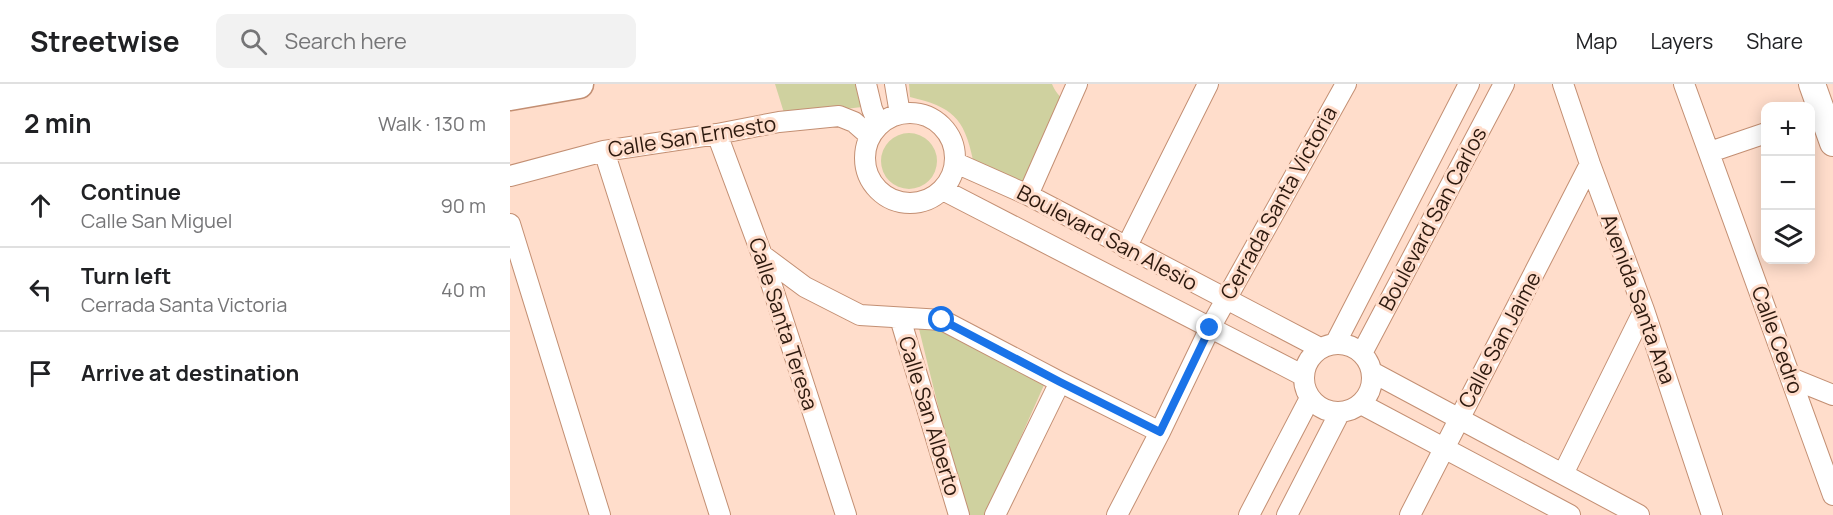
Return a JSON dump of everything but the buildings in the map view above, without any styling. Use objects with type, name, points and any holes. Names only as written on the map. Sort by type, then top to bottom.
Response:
[{"type":"main road","points":[[510,96],[579,84]]},
{"type":"street","points":[[866,84],[875,131]]},
{"type":"street","points":[[895,84],[900,114]]},
{"type":"street","points":[[1028,195],[1077,84]]},
{"type":"street","points":[[1126,248],[1208,84]]},
{"type":"street","name":"Cerrada Santa Victoria","points":[[1117,515],[1210,328],[1346,84]]},
{"type":"street","name":"Boulevard San Carlos","points":[[1328,346],[1469,84]]},
{"type":"street","name":"Boulevard San Carlos","points":[[1362,353],[1504,84]]},
{"type":"street","name":"Avenida Santa Ana","points":[[1563,84],[1644,310],[1712,515]]},
{"type":"street","name":"Calle Cedro","points":[[1684,84],[1833,495]]},
{"type":"street","points":[[1812,84],[1816,116],[1833,143]]},
{"type":"street","points":[[918,113],[934,119],[947,130],[955,146],[956,163],[952,177],[943,190],[932,198],[918,203],[903,203],[884,195],[870,178],[865,165],[865,150],[875,131],[889,118],[900,114],[918,113]]},
{"type":"street","name":"Calle San Ernesto","points":[[510,176],[604,151],[717,134],[778,122],[839,116],[875,131]]},
{"type":"street","name":"Calle Santa Teresa","points":[[717,134],[762,255],[846,515]]},
{"type":"street","points":[[1710,152],[1761,135]]},
{"type":"street","points":[[604,151],[720,515]]},
{"type":"street","name":"Boulevard San Alesio","points":[[956,163],[1028,195],[1225,300],[1328,346]]},
{"type":"street","name":"Calle San Jaime","points":[[1410,515],[1590,164]]},
{"type":"street","name":"Boulevard San Alesio","points":[[943,190],[1304,376]]},
{"type":"street","points":[[510,224],[600,515]]},
{"type":"street","points":[[762,255],[805,288],[860,315],[942,320],[1160,432]]},
{"type":"street","points":[[1563,474],[1644,310]]},
{"type":"street","name":"Calle San Alberto","points":[[900,318],[959,515]]},
{"type":"street","points":[[1345,344],[1362,353],[1369,362],[1372,384],[1361,404],[1351,410],[1340,412],[1328,411],[1318,406],[1310,398],[1305,388],[1306,365],[1312,356],[1328,346],[1345,344]]},
{"type":"street","points":[[1372,372],[1639,515]]},
{"type":"street","points":[[1791,378],[1833,395]]},
{"type":"street","points":[[995,515],[1060,382]]},
{"type":"street","points":[[1249,515],[1310,398]]},
{"type":"street","points":[[1361,404],[1570,515]]},
{"type":"street","points":[[1287,515],[1340,412]]},
{"type":"green space","points":[[775,84],[860,84],[862,107],[785,116]]},
{"type":"green space","points":[[909,84],[1052,84],[1062,98],[1079,103],[1041,191],[973,160],[965,133],[954,116],[936,105],[910,97]]},
{"type":"green space","points":[[903,133],[915,133],[925,137],[933,145],[937,161],[933,177],[925,185],[915,189],[903,189],[893,185],[885,177],[881,167],[881,155],[885,145],[893,137]]},
{"type":"green space","points":[[942,328],[1044,385],[986,515],[965,515],[919,329]]},
{"type":"route","points":[[942,320],[1160,432],[1210,328]]}]
